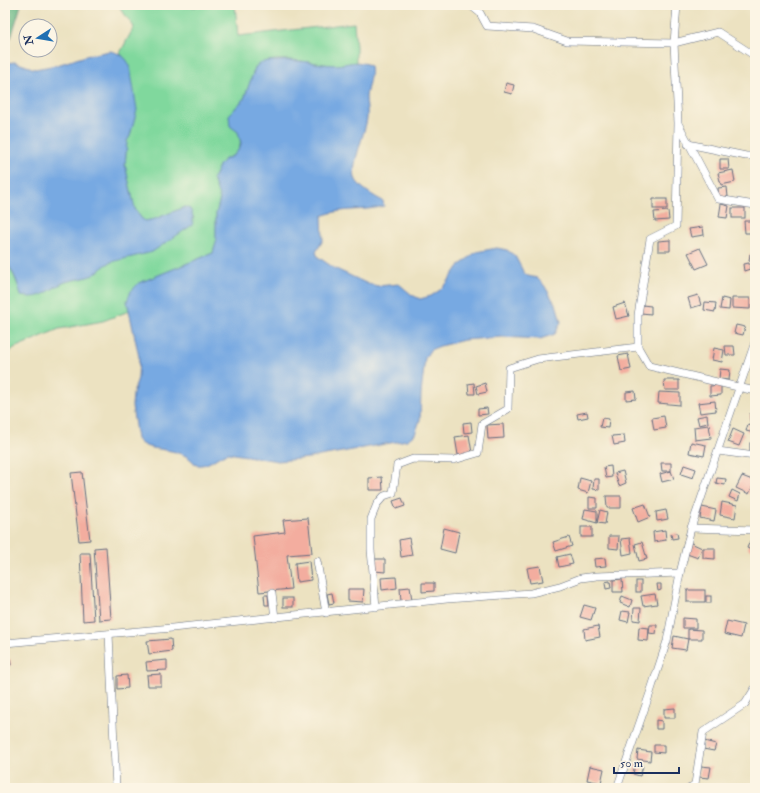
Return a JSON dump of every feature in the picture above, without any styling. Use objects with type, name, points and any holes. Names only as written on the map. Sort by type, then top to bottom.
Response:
[{"type":"street","points":[[470,5],[480,13],[487,26],[533,29],[567,41],[674,43],[718,32],[755,56]]},
{"type":"street","points":[[677,5],[674,43],[678,123],[676,226],[650,238],[638,315],[638,347],[649,366],[755,391]]},
{"type":"street","points":[[678,123],[718,199],[755,205]]},
{"type":"street","points":[[688,144],[746,156],[755,156]]},
{"type":"street","points":[[617,788],[667,640],[680,573],[691,528],[755,342]]},
{"type":"street","points":[[376,607],[371,550],[371,519],[377,504],[384,496],[393,493],[397,465],[413,459],[454,460],[478,454],[482,424],[508,409],[508,368],[538,359],[638,347]]},
{"type":"street","points":[[718,451],[755,456]]},
{"type":"street","points":[[691,528],[755,530]]},
{"type":"street","points":[[317,561],[326,613]]},
{"type":"street","points":[[5,643],[326,613],[446,599],[531,593],[560,586],[581,578],[680,573]]},
{"type":"street","points":[[272,593],[275,618]]},
{"type":"street","points":[[109,634],[116,788]]},
{"type":"street","points":[[690,788],[695,784],[703,732],[745,704],[755,688]]},
{"type":"green space","points":[[5,5],[21,5],[11,38],[5,44]]},
{"type":"green space","points":[[118,5],[178,5],[195,7],[198,5],[235,5],[238,36],[354,23],[356,62],[334,65],[280,60],[261,63],[255,68],[244,99],[229,115],[239,134],[240,145],[234,155],[222,161],[213,179],[220,199],[216,214],[216,243],[213,253],[139,283],[127,300],[129,311],[103,321],[59,329],[14,348],[5,357],[5,260],[10,268],[21,295],[40,295],[65,282],[93,275],[111,262],[152,252],[194,219],[190,209],[185,207],[155,219],[145,221],[135,209],[125,165],[127,141],[130,136],[127,61],[120,53],[134,27]]},
{"type":"water","points":[[110,51],[122,56],[127,60],[130,66],[137,110],[130,136],[127,141],[125,165],[135,209],[145,221],[155,219],[185,207],[190,209],[192,213],[192,225],[152,252],[111,262],[93,275],[65,282],[44,294],[35,297],[21,296],[15,277],[5,260],[5,63],[15,62],[35,69],[57,65],[89,55]]},
{"type":"water","points":[[268,61],[296,61],[327,65],[358,62],[370,66],[370,78],[366,97],[367,118],[354,172],[355,178],[360,185],[383,201],[384,206],[369,209],[337,211],[322,216],[323,240],[316,252],[318,257],[334,268],[368,284],[378,286],[399,284],[412,295],[420,299],[431,296],[440,290],[459,266],[476,252],[497,248],[507,250],[515,256],[524,273],[528,276],[537,278],[544,285],[557,307],[561,322],[555,334],[540,339],[502,337],[464,340],[430,350],[425,358],[420,420],[415,434],[407,440],[309,458],[278,461],[228,453],[209,463],[196,465],[189,458],[181,454],[173,451],[148,447],[141,444],[137,439],[132,406],[133,394],[138,378],[139,357],[127,301],[131,291],[139,283],[213,253],[216,243],[216,214],[220,199],[213,179],[220,164],[224,160],[234,155],[240,148],[241,143],[238,132],[230,126],[229,115],[244,99],[255,68],[259,64]]},
{"type":"building","points":[[506,83],[514,85],[512,94],[504,92]]},
{"type":"building","points":[[720,159],[728,159],[729,169],[720,169]]},
{"type":"building","points":[[733,170],[735,182],[721,185],[718,173]]},
{"type":"building","points":[[727,187],[728,197],[719,198],[718,188]]},
{"type":"building","points":[[653,199],[667,199],[667,209],[653,209]]},
{"type":"building","points":[[721,204],[729,206],[727,218],[719,217]]},
{"type":"building","points":[[732,208],[745,208],[745,218],[732,218]]},
{"type":"building","points":[[668,211],[669,220],[655,221],[654,212]]},
{"type":"building","points":[[744,221],[755,221],[755,233],[745,233]]},
{"type":"building","points":[[703,227],[704,235],[691,237],[689,229]]},
{"type":"building","points":[[670,240],[670,251],[658,251],[658,241]]},
{"type":"building","points":[[700,248],[708,264],[696,269],[688,253]]},
{"type":"building","points":[[750,254],[755,255],[755,262],[749,261]]},
{"type":"building","points":[[749,263],[750,269],[744,271],[743,264]]},
{"type":"building","points":[[698,295],[701,305],[691,308],[688,298]]},
{"type":"building","points":[[722,298],[730,300],[729,310],[720,309]]},
{"type":"building","points":[[732,298],[750,298],[750,309],[732,308]]},
{"type":"building","points":[[705,302],[716,303],[715,312],[704,310]]},
{"type":"building","points":[[625,303],[629,316],[616,319],[613,307]]},
{"type":"building","points":[[642,305],[651,306],[651,314],[641,313]]},
{"type":"building","points":[[736,325],[745,327],[743,335],[734,333]]},
{"type":"building","points":[[725,346],[734,346],[735,355],[726,355]]},
{"type":"building","points":[[714,348],[724,350],[722,362],[712,360]]},
{"type":"building","points":[[628,354],[631,369],[621,371],[618,356]]},
{"type":"building","points":[[720,369],[730,370],[729,380],[719,379]]},
{"type":"building","points":[[664,380],[679,380],[679,390],[665,390]]},
{"type":"building","points":[[474,383],[475,394],[469,394],[468,384]]},
{"type":"building","points":[[485,383],[487,392],[478,394],[476,386]]},
{"type":"building","points":[[721,385],[721,395],[710,396],[710,386]]},
{"type":"building","points":[[635,391],[636,399],[626,400],[626,392]]},
{"type":"building","points":[[659,392],[680,393],[680,405],[658,403]]},
{"type":"building","points":[[715,401],[716,411],[700,413],[698,403]]},
{"type":"building","points":[[487,408],[488,414],[478,415],[478,409]]},
{"type":"building","points":[[587,412],[588,417],[578,419],[577,414]]},
{"type":"building","points":[[750,414],[755,414],[755,421],[750,421]]},
{"type":"building","points":[[707,415],[708,423],[699,425],[697,417]]},
{"type":"building","points":[[664,416],[666,428],[654,430],[652,418]]},
{"type":"building","points":[[602,418],[609,419],[608,428],[600,427]]},
{"type":"building","points":[[471,422],[472,432],[464,433],[463,423]]},
{"type":"building","points":[[503,424],[504,438],[488,439],[487,425]]},
{"type":"building","points":[[748,424],[755,426],[755,433],[746,431]]},
{"type":"building","points":[[709,425],[711,438],[695,440],[694,427]]},
{"type":"building","points":[[733,429],[744,434],[739,446],[728,442]]},
{"type":"building","points":[[469,435],[472,453],[458,455],[455,437]]},
{"type":"building","points":[[624,435],[625,443],[614,445],[612,436]]},
{"type":"building","points":[[691,442],[706,445],[704,456],[689,453]]},
{"type":"building","points":[[750,443],[755,443],[755,454],[750,454]]},
{"type":"building","points":[[661,463],[671,463],[671,471],[662,471]]},
{"type":"building","points":[[684,465],[696,469],[693,478],[681,474]]},
{"type":"building","points":[[611,466],[612,477],[606,478],[604,467]]},
{"type":"building","points":[[623,471],[626,483],[619,486],[615,473]]},
{"type":"building","points":[[671,471],[674,479],[662,482],[660,474]]},
{"type":"building","points":[[82,472],[90,540],[79,541],[71,473]]},
{"type":"building","points":[[742,476],[755,481],[749,494],[736,488]]},
{"type":"building","points":[[382,477],[383,490],[369,490],[369,478]]},
{"type":"building","points":[[580,478],[591,481],[588,493],[578,490]]},
{"type":"building","points":[[717,478],[726,479],[725,485],[716,483]]},
{"type":"building","points":[[594,479],[599,479],[599,490],[593,489]]},
{"type":"building","points":[[732,490],[740,494],[738,501],[729,497]]},
{"type":"building","points":[[606,496],[621,496],[621,508],[607,508]]},
{"type":"building","points":[[589,497],[597,498],[597,508],[589,508]]},
{"type":"building","points":[[402,498],[405,506],[396,509],[393,501]]},
{"type":"building","points":[[722,502],[737,505],[735,518],[720,515]]},
{"type":"building","points":[[645,504],[650,517],[638,522],[633,508]]},
{"type":"building","points":[[702,507],[716,510],[714,521],[700,518]]},
{"type":"building","points":[[585,509],[597,511],[597,523],[583,519]]},
{"type":"building","points":[[600,510],[607,512],[605,524],[597,523]]},
{"type":"building","points":[[666,510],[668,519],[657,521],[656,512]]},
{"type":"building","points":[[308,518],[312,553],[287,555],[291,589],[259,592],[253,536],[285,532],[283,520]]},
{"type":"building","points":[[581,527],[592,527],[592,537],[581,537]]},
{"type":"building","points":[[444,528],[459,532],[455,553],[440,549]]},
{"type":"building","points":[[665,530],[666,540],[654,542],[653,532]]},
{"type":"building","points":[[677,533],[678,538],[672,539],[671,534]]},
{"type":"building","points":[[609,536],[619,536],[618,549],[609,548]]},
{"type":"building","points":[[569,537],[572,546],[556,551],[553,542]]},
{"type":"building","points":[[409,538],[412,555],[401,557],[399,540]]},
{"type":"building","points":[[630,538],[632,553],[623,555],[621,539]]},
{"type":"building","points":[[750,541],[755,543],[755,552],[747,548]]},
{"type":"building","points":[[642,542],[647,559],[639,561],[635,544]]},
{"type":"building","points":[[691,543],[702,548],[698,558],[687,554]]},
{"type":"building","points":[[106,547],[111,619],[99,620],[94,548]]},
{"type":"building","points":[[703,548],[715,548],[715,559],[703,558]]},
{"type":"building","points":[[80,553],[90,553],[94,620],[83,621]]},
{"type":"building","points":[[570,554],[573,564],[559,567],[557,557]]},
{"type":"building","points":[[605,558],[606,566],[595,567],[594,559]]},
{"type":"building","points":[[375,559],[385,559],[385,572],[375,571]]},
{"type":"building","points":[[309,561],[311,580],[297,582],[295,563]]},
{"type":"building","points":[[540,566],[543,581],[530,583],[527,568]]},
{"type":"building","points":[[396,577],[397,588],[382,590],[381,578]]},
{"type":"building","points":[[622,579],[623,592],[613,592],[613,580]]},
{"type":"building","points":[[610,581],[611,588],[606,589],[605,582]]},
{"type":"building","points":[[636,581],[641,581],[641,592],[636,592]]},
{"type":"building","points":[[422,583],[434,583],[434,591],[422,592]]},
{"type":"building","points":[[657,584],[661,584],[661,590],[658,591]]},
{"type":"building","points":[[410,587],[412,600],[401,602],[400,588]]},
{"type":"building","points":[[348,589],[364,589],[363,602],[348,601]]},
{"type":"building","points":[[687,590],[705,590],[705,602],[687,602]]},
{"type":"building","points":[[332,593],[334,603],[329,604],[327,594]]},
{"type":"building","points":[[655,594],[657,604],[643,606],[641,596]]},
{"type":"building","points":[[264,595],[268,595],[269,605],[265,605]]},
{"type":"building","points":[[622,596],[632,600],[630,607],[620,603]]},
{"type":"building","points":[[706,596],[711,596],[711,603],[706,603]]},
{"type":"building","points":[[283,598],[293,598],[293,607],[283,607]]},
{"type":"building","points":[[584,605],[595,608],[591,620],[580,617]]},
{"type":"building","points":[[634,608],[641,608],[640,621],[633,620]]},
{"type":"building","points":[[622,611],[630,612],[628,622],[620,620]]},
{"type":"building","points":[[683,618],[696,619],[696,628],[683,628]]},
{"type":"building","points":[[727,621],[744,625],[741,638],[724,634]]},
{"type":"building","points":[[650,625],[657,625],[656,634],[649,633]]},
{"type":"building","points":[[598,626],[600,637],[585,640],[584,629]]},
{"type":"building","points":[[639,627],[649,628],[648,641],[638,640]]},
{"type":"building","points":[[688,629],[702,630],[702,639],[688,639]]},
{"type":"building","points":[[674,636],[688,639],[686,650],[672,648]]},
{"type":"building","points":[[171,639],[172,651],[149,654],[147,641]]},
{"type":"building","points":[[10,659],[11,665],[5,666],[5,660]]},
{"type":"building","points":[[167,660],[167,670],[147,671],[146,662]]},
{"type":"building","points":[[161,674],[161,686],[148,686],[147,675]]},
{"type":"building","points":[[127,675],[128,688],[117,689],[117,676]]},
{"type":"building","points":[[675,708],[675,718],[664,718],[664,709]]},
{"type":"building","points":[[656,720],[662,721],[662,729],[656,729]]},
{"type":"building","points":[[704,741],[716,744],[714,751],[703,749]]},
{"type":"building","points":[[654,745],[664,745],[664,753],[654,752]]},
{"type":"building","points":[[638,750],[651,752],[650,761],[637,759]]},
{"type":"building","points":[[635,764],[643,766],[640,776],[633,774]]},
{"type":"building","points":[[590,766],[604,769],[601,783],[587,780]]},
{"type":"building","points":[[701,766],[711,767],[709,778],[699,777]]}]
